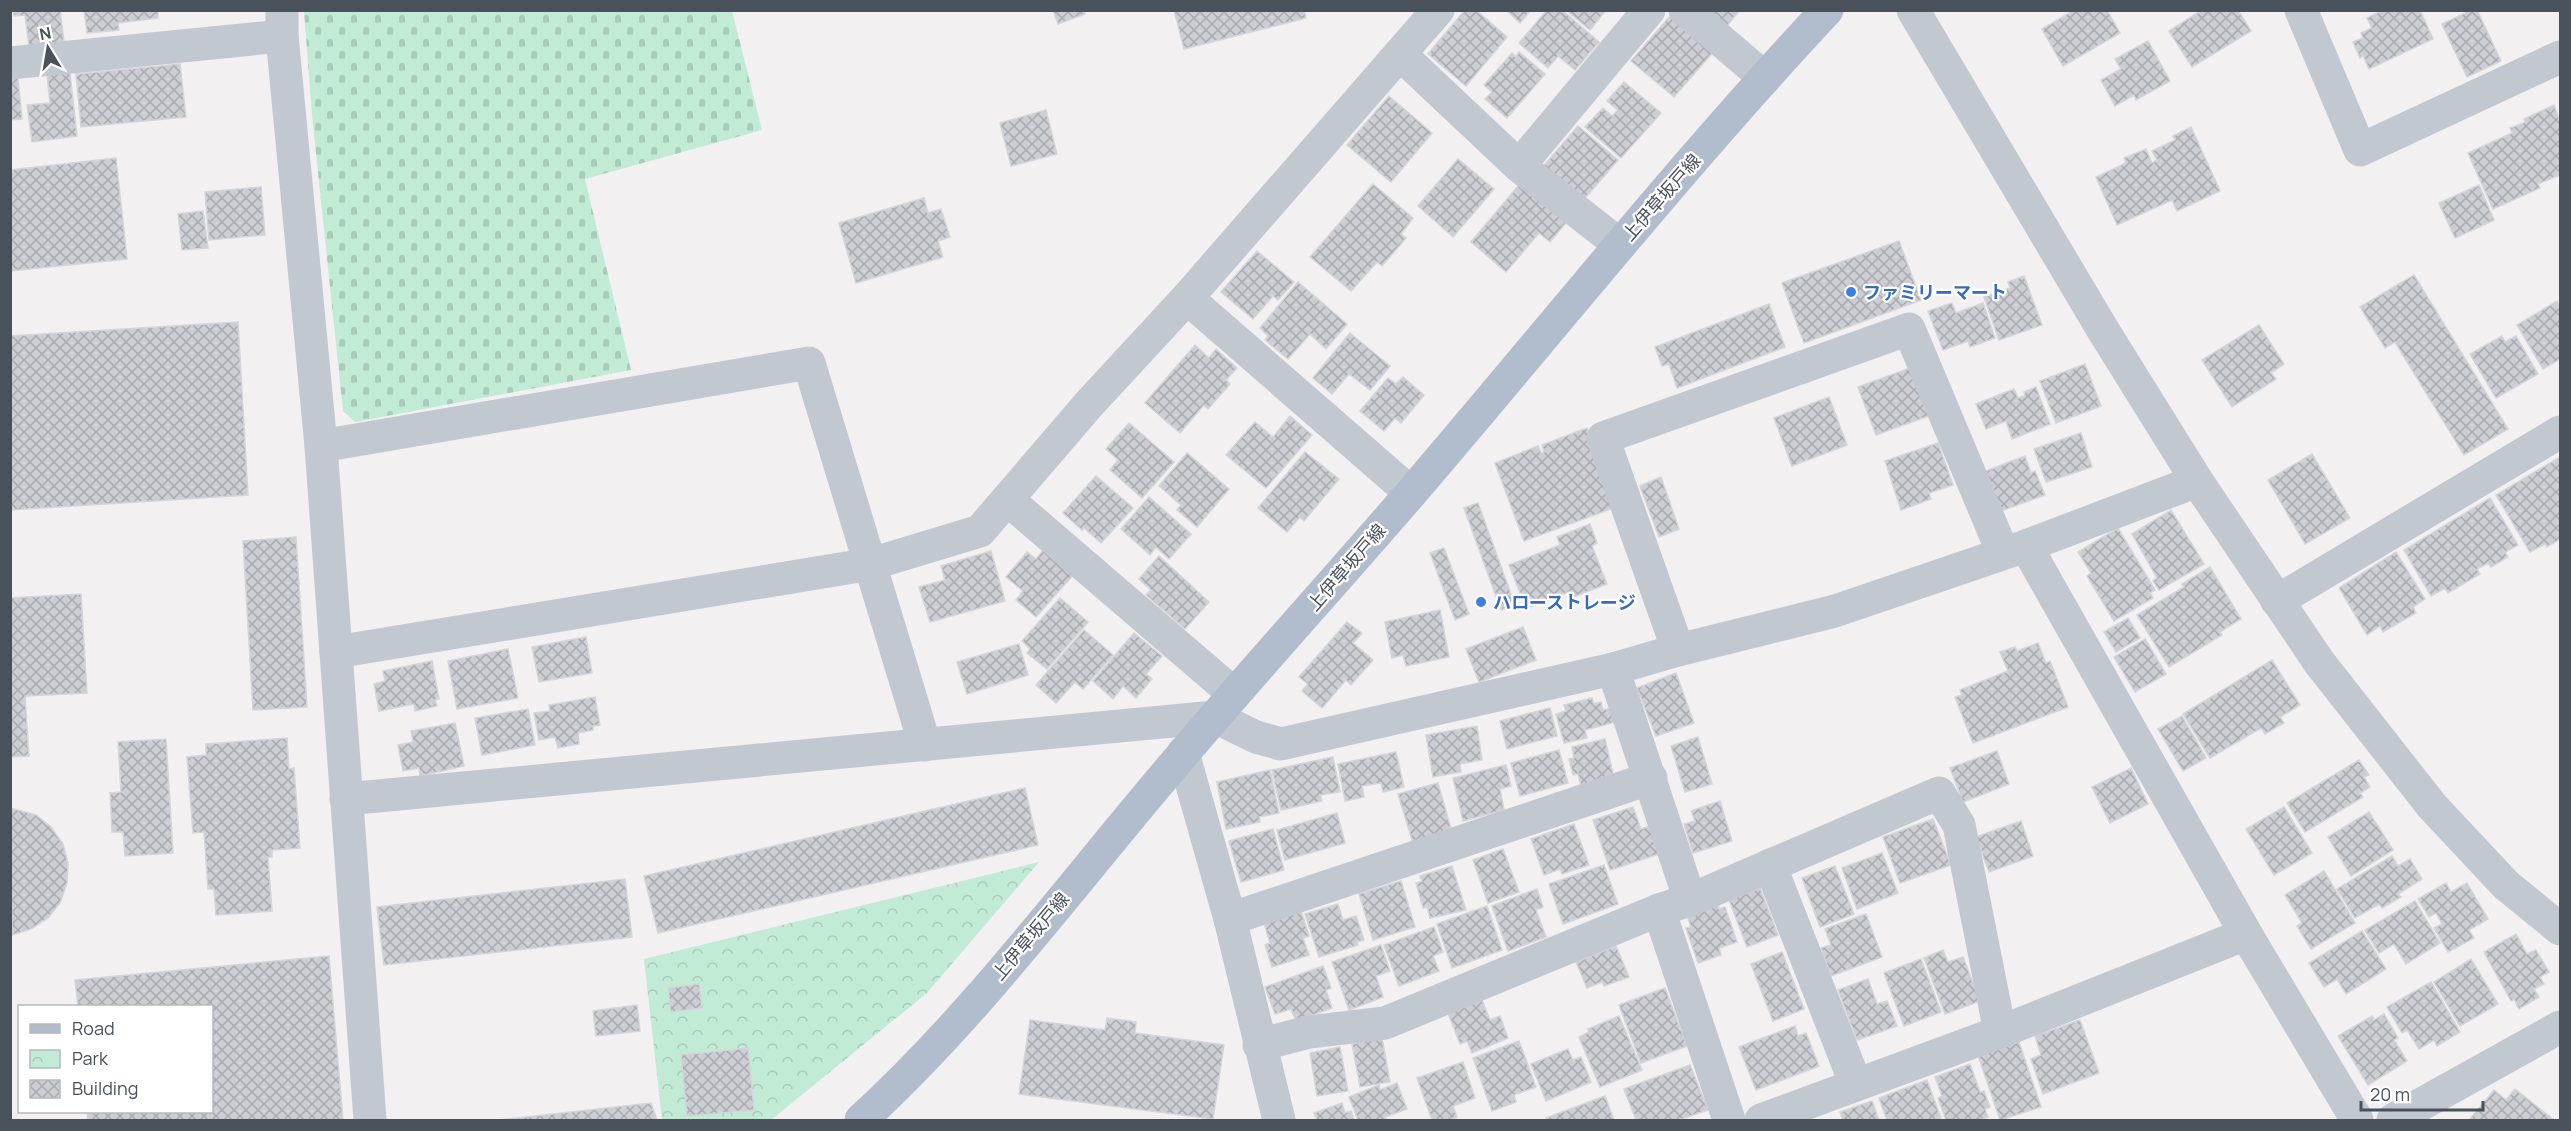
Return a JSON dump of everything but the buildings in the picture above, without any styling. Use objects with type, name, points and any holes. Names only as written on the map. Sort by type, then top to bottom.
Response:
[{"type":"main road","name":"上伊草坂戸線","points":[[861,1120],[890,1094],[959,1021],[1183,753],[1411,493],[1620,245],[1827,10]]},
{"type":"street","points":[[336,652],[871,564],[980,531],[1089,404],[1187,298],[1438,10]]},
{"type":"street","points":[[1520,166],[1649,10]]},
{"type":"street","points":[[1685,10],[1765,78]]},
{"type":"street","points":[[1912,10],[2103,330],[2197,481],[2319,662],[2432,806],[2506,885],[2560,929]]},
{"type":"street","points":[[2310,13],[2360,150],[2560,57]]},
{"type":"street","points":[[10,63],[282,23],[321,446],[370,1120]]},
{"type":"street","points":[[1400,54],[1520,166],[1620,245]]},
{"type":"street","points":[[1187,298],[1411,493]]},
{"type":"street","points":[[1678,650],[1603,438],[1909,329],[2014,550],[2357,1120]]},
{"type":"street","points":[[321,446],[809,363],[925,745]]},
{"type":"street","points":[[2277,601],[2560,432]]},
{"type":"street","points":[[1008,500],[1256,737],[1281,744],[1613,669],[1678,650],[1835,611],[2014,550],[2197,481]]},
{"type":"street","points":[[1613,669],[1690,900]]},
{"type":"street","points":[[346,799],[925,745],[1225,706]]},
{"type":"street","points":[[1183,753],[1230,920],[1279,1120]]},
{"type":"street","points":[[1230,920],[1651,778]]},
{"type":"street","points":[[1259,1045],[1309,1032],[1385,1023],[1659,910],[1690,900],[1939,793],[1959,825],[2000,1032]]},
{"type":"street","points":[[1770,865],[1856,1085]]},
{"type":"street","points":[[1659,910],[1729,1120]]},
{"type":"street","points":[[1761,1120],[2000,1032],[2246,934]]},
{"type":"street","points":[[2392,1120],[2560,1027]]},
{"type":"green space","points":[[304,11],[732,11],[762,130],[585,179],[631,370],[355,422],[343,411],[312,115]]},
{"type":"green space","points":[[1039,862],[927,993],[771,1120],[662,1120],[644,959]]},
{"type":"place","name":"ファミリーマート","points":[[1851,292]]},
{"type":"place","name":"ハローストレージ","points":[[1481,602]]}]
